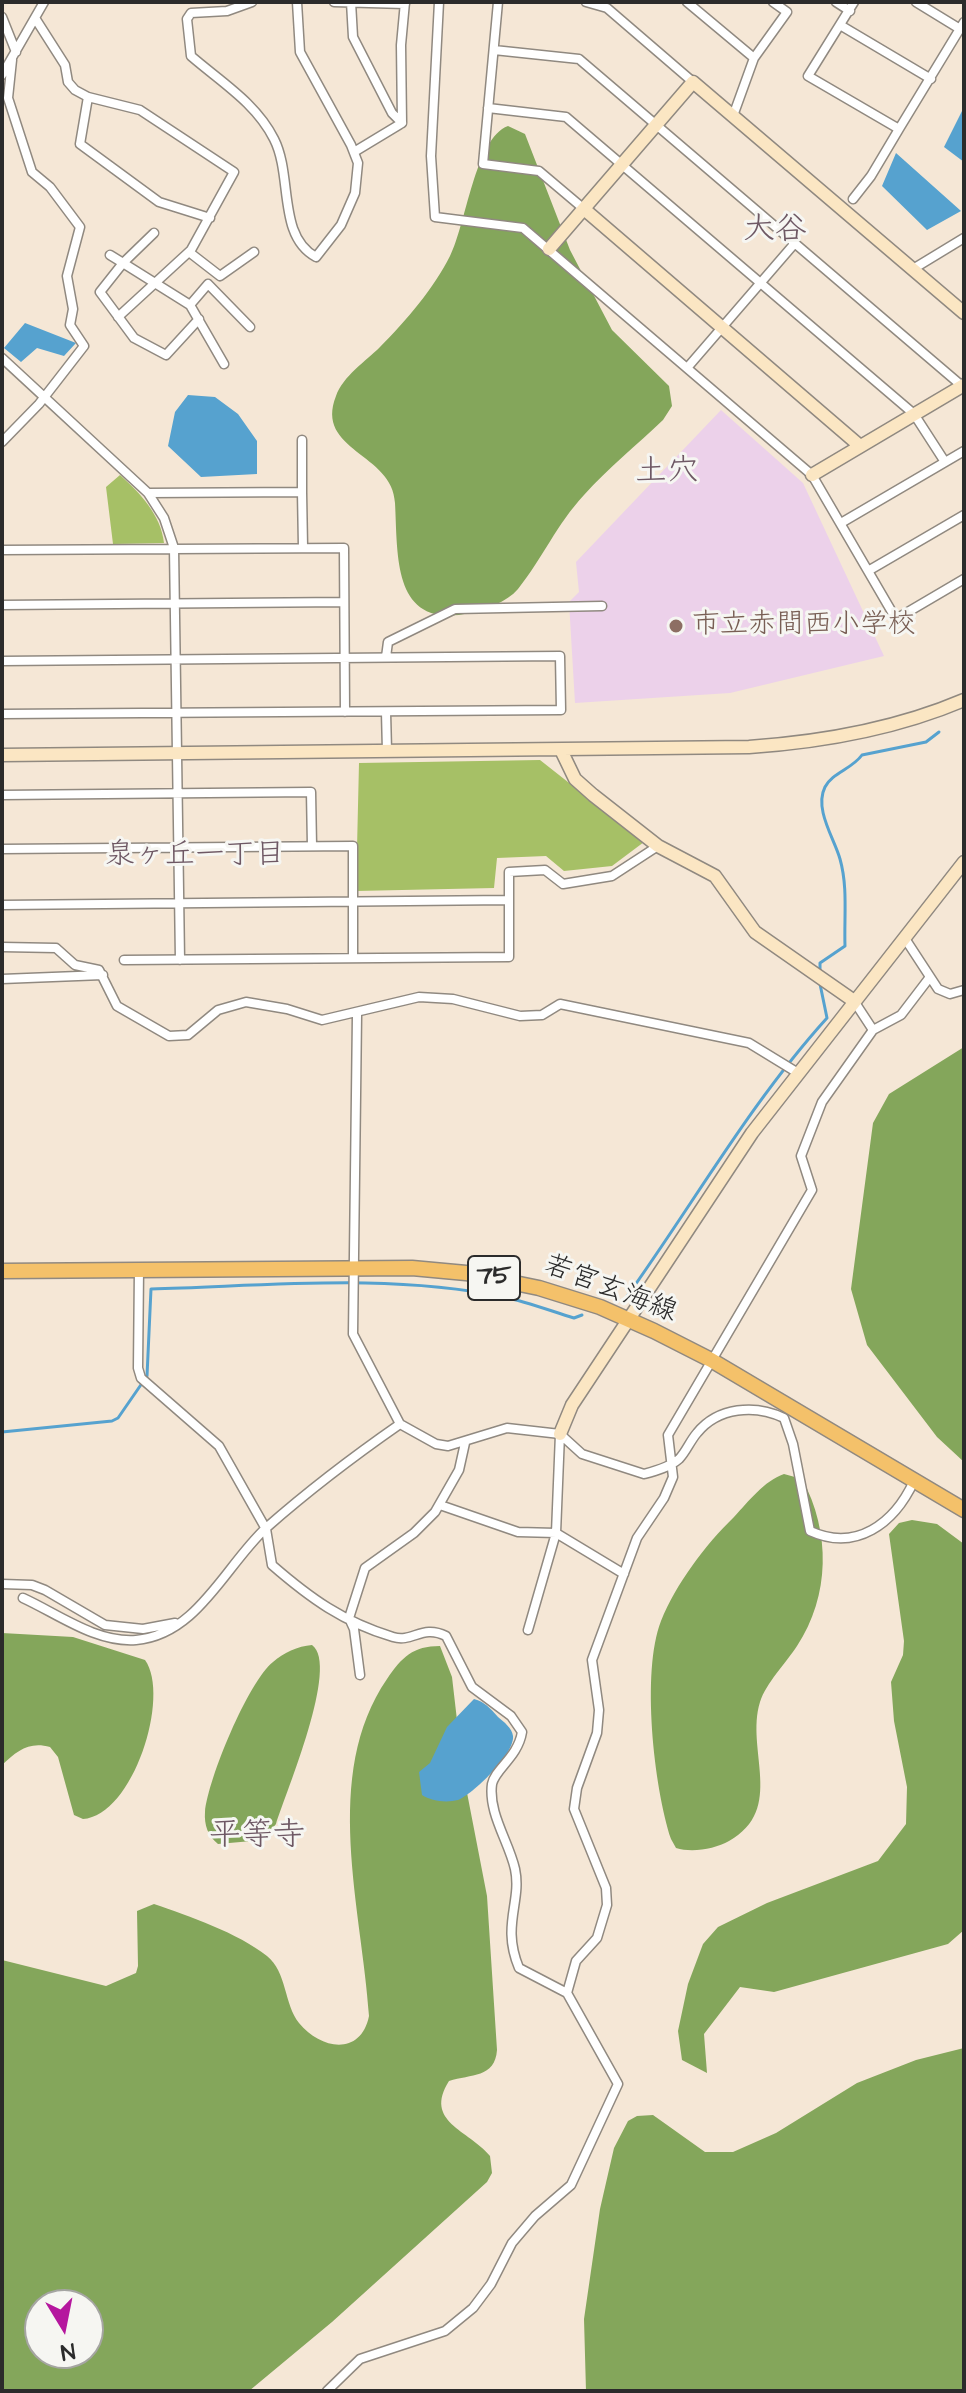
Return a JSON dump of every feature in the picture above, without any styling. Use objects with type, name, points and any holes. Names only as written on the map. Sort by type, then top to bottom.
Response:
[{"type":"main road","name":"若宮玄海線","points":[[2,1271],[355,1266],[412,1268],[513,1282],[600,1307],[711,1360],[964,1510]]},
{"type":"street","points":[[2,75],[44,2]]},
{"type":"street","points":[[252,2],[227,11],[191,13],[187,19],[191,56],[248,103],[274,138],[285,174],[295,238],[305,251],[316,257],[341,225],[355,193],[358,163],[300,52],[297,2]]},
{"type":"street","points":[[334,2],[405,3],[401,45],[402,123]]},
{"type":"street","points":[[351,2],[353,37],[392,113],[402,123]]},
{"type":"street","points":[[439,2],[431,156],[435,217],[523,228],[812,475],[896,619],[964,579]]},
{"type":"street","points":[[498,2],[483,164],[539,171],[860,446]]},
{"type":"street","points":[[586,2],[607,8],[964,313]]},
{"type":"street","points":[[687,2],[754,58]]},
{"type":"street","points":[[733,116],[754,58],[787,12],[773,2]]},
{"type":"street","points":[[836,2],[852,6],[808,76],[899,129]]},
{"type":"street","points":[[853,199],[871,176],[962,26],[916,2]]},
{"type":"street","points":[[2,17],[14,56],[8,98],[32,172],[50,187],[80,227],[67,276],[73,309],[70,325],[84,346],[2,442]]},
{"type":"street","points":[[35,18],[65,65],[68,82],[88,97],[140,110],[234,172],[189,252],[118,317]]},
{"type":"street","points":[[840,25],[931,79]]},
{"type":"street","points":[[494,50],[579,59],[963,385],[812,475]]},
{"type":"street","points":[[549,249],[693,82]]},
{"type":"street","points":[[88,97],[80,144],[159,202],[210,218]]},
{"type":"street","points":[[488,108],[566,117],[914,414],[945,462]]},
{"type":"street","points":[[354,152],[402,123]]},
{"type":"street","points":[[154,233],[123,263],[100,292],[134,338],[166,355],[199,319]]},
{"type":"street","points":[[913,269],[964,238]]},
{"type":"street","points":[[687,368],[795,243]]},
{"type":"street","points":[[189,252],[220,276],[254,252]]},
{"type":"street","points":[[110,255],[190,305],[224,364]]},
{"type":"street","points":[[190,305],[208,284],[250,327]]},
{"type":"street","points":[[2,358],[148,493],[164,518],[174,548],[180,960]]},
{"type":"street","points":[[302,440],[303,547]]},
{"type":"street","points":[[841,523],[964,451]]},
{"type":"street","points":[[148,493],[302,492]]},
{"type":"street","points":[[868,571],[964,515]]},
{"type":"street","points":[[2,550],[344,548],[345,712]]},
{"type":"street","points":[[2,605],[344,602]]},
{"type":"street","points":[[386,657],[388,642],[455,609],[602,606]]},
{"type":"street","points":[[2,661],[560,656],[561,710],[2,714]]},
{"type":"street","points":[[2,755],[738,748],[801,743],[877,728],[964,700]]},
{"type":"street","points":[[386,712],[387,751]]},
{"type":"street","points":[[561,750],[575,779],[658,846],[715,876],[755,932],[854,1001],[873,1030]]},
{"type":"street","points":[[2,795],[311,792],[312,846]]},
{"type":"street","points":[[2,849],[353,846],[353,958]]},
{"type":"street","points":[[124,960],[509,957],[509,872],[545,870],[563,884],[612,876],[658,846]]},
{"type":"street","points":[[528,1630],[556,1533],[560,1434],[572,1405],[752,1133],[964,862]]},
{"type":"street","points":[[2,905],[509,900]]},
{"type":"street","points":[[904,937],[943,993],[964,990]]},
{"type":"street","points":[[2,947],[56,948],[75,965],[99,970],[117,1006],[169,1036],[188,1035],[218,1010],[246,1002],[287,1009],[322,1020],[357,1015],[419,997],[453,999],[520,1016],[542,1015],[560,1004],[749,1043],[798,1073]]},
{"type":"street","points":[[2,979],[103,975]]},
{"type":"street","points":[[567,1993],[576,1961],[597,1938],[607,1905],[606,1888],[574,1809],[577,1788],[597,1733],[599,1710],[592,1660],[637,1538],[664,1498],[673,1477],[668,1435],[812,1190],[802,1163],[802,1151],[822,1102],[873,1030],[901,1015],[930,977]]},
{"type":"street","points":[[357,1015],[353,1334],[356,1346],[400,1424],[436,1444],[465,1443],[507,1428],[560,1434],[582,1454],[644,1474],[673,1463],[699,1430],[720,1414],[755,1409],[771,1412],[784,1418],[793,1444],[810,1531],[828,1539],[867,1535],[887,1521],[914,1481]]},
{"type":"street","points":[[139,1269],[138,1368],[141,1378],[219,1446],[266,1529],[272,1565],[320,1606],[395,1638],[426,1630],[446,1636],[472,1687],[511,1716],[522,1732],[520,1747],[492,1781],[492,1800],[516,1872],[509,1926],[513,1954],[519,1968],[567,1993],[618,2084],[571,2185],[535,2216],[512,2243],[491,2284],[473,2308],[445,2331],[360,2359],[327,2391]]},
{"type":"street","points":[[23,1598],[114,1638],[149,1637],[183,1621],[266,1529],[335,1471],[400,1424]]},
{"type":"street","points":[[360,1675],[354,1629],[349,1618],[365,1568],[414,1533],[440,1505],[459,1470],[465,1443]]},
{"type":"street","points":[[440,1505],[518,1532],[556,1533],[624,1574]]},
{"type":"street","points":[[2,1584],[32,1585],[45,1590],[105,1625],[143,1629],[183,1621]]},
{"type":"shaded area","points":[[721,410],[803,483],[884,656],[730,693],[575,703],[569,602],[579,592],[576,562]]},
{"type":"green space","points":[[508,126],[525,134],[570,250],[612,330],[669,386],[672,406],[663,420],[574,506],[513,594],[482,610],[445,615],[426,611],[413,600],[404,585],[399,566],[391,486],[382,473],[344,441],[336,429],[332,414],[336,396],[344,382],[400,326],[443,268],[456,242],[479,164],[487,147]]},
{"type":"green space","points":[[120,475],[154,514],[164,543],[113,544],[106,487]]},
{"type":"green space","points":[[540,760],[644,842],[612,866],[564,871],[546,856],[497,858],[494,888],[356,891],[359,763]]},
{"type":"green space","points":[[964,1047],[964,1462],[937,1437],[867,1345],[851,1289],[873,1123],[889,1094]]},
{"type":"green space","points":[[784,1474],[802,1479],[818,1520],[823,1564],[816,1606],[797,1646],[771,1680],[760,1702],[757,1739],[760,1796],[756,1813],[746,1828],[723,1844],[696,1850],[676,1848],[659,1790],[652,1730],[652,1669],[661,1621],[683,1579],[712,1540],[757,1492]]},
{"type":"green space","points":[[912,1520],[937,1524],[964,1544],[964,1930],[948,1944],[774,1992],[740,1987],[704,2034],[707,2073],[682,2060],[678,2031],[688,1984],[703,1944],[718,1927],[767,1903],[878,1861],[906,1824],[907,1787],[894,1721],[891,1682],[903,1655],[904,1641],[889,1534],[899,1523]]},
{"type":"green space","points":[[2,1633],[73,1637],[145,1660],[152,1677],[150,1725],[131,1777],[117,1798],[101,1813],[83,1819],[74,1815],[58,1757],[50,1747],[36,1745],[24,1748],[2,1765]]},
{"type":"green space","points":[[312,1645],[319,1657],[316,1702],[276,1824],[263,1840],[218,1844],[207,1830],[205,1812],[213,1777],[241,1710],[252,1689],[273,1662],[291,1650]]},
{"type":"green space","points":[[440,1646],[452,1677],[463,1772],[487,1896],[497,2050],[492,2066],[487,2070],[449,2081],[442,2095],[441,2106],[452,2124],[490,2156],[492,2173],[487,2182],[332,2322],[249,2391],[2,2391],[2,1960],[106,1986],[136,1973],[137,1911],[154,1904],[228,1933],[267,1956],[278,1971],[294,2015],[318,2039],[339,2045],[358,2038],[369,2016],[351,1843],[350,1800],[355,1757],[367,1717],[387,1679],[409,1654],[422,1648]]},
{"type":"green space","points":[[964,2048],[964,2391],[586,2391],[584,2319],[600,2209],[614,2148],[628,2121],[637,2116],[653,2115],[705,2152],[733,2152],[776,2133],[857,2083],[916,2060]]},
{"type":"water","points":[[964,107],[964,162],[944,147]]},
{"type":"water","points":[[896,153],[961,211],[927,230],[882,186]]},
{"type":"water","points":[[25,323],[76,343],[64,356],[37,348],[21,362],[4,348]]},
{"type":"water","points":[[188,395],[215,397],[238,414],[257,441],[257,474],[201,477],[168,446],[175,412]]},
{"type":"water","points":[[474,1699],[487,1706],[507,1725],[513,1736],[512,1744],[492,1773],[464,1797],[449,1801],[422,1795],[419,1772],[430,1763],[447,1727]]},
{"type":"waterway","points":[[820,973],[820,963],[845,946],[844,880],[840,859],[823,814],[825,787],[862,755],[926,742],[939,732]]},
{"type":"waterway","points":[[623,1302],[746,1121],[827,1018],[820,984]]},
{"type":"waterway","points":[[2,1432],[118,1418],[147,1376],[151,1289],[328,1283],[417,1285],[504,1297],[574,1318],[582,1315]]},
{"type":"place","name":"市立赤間西小学校","points":[[676,626]]},
{"type":"district","name":"大谷","points":[[775,231]]},
{"type":"district","name":"土穴","points":[[667,473]]},
{"type":"district","name":"泉ヶ丘一丁目","points":[[195,857]]},
{"type":"district","name":"平等寺","points":[[257,1837]]}]
